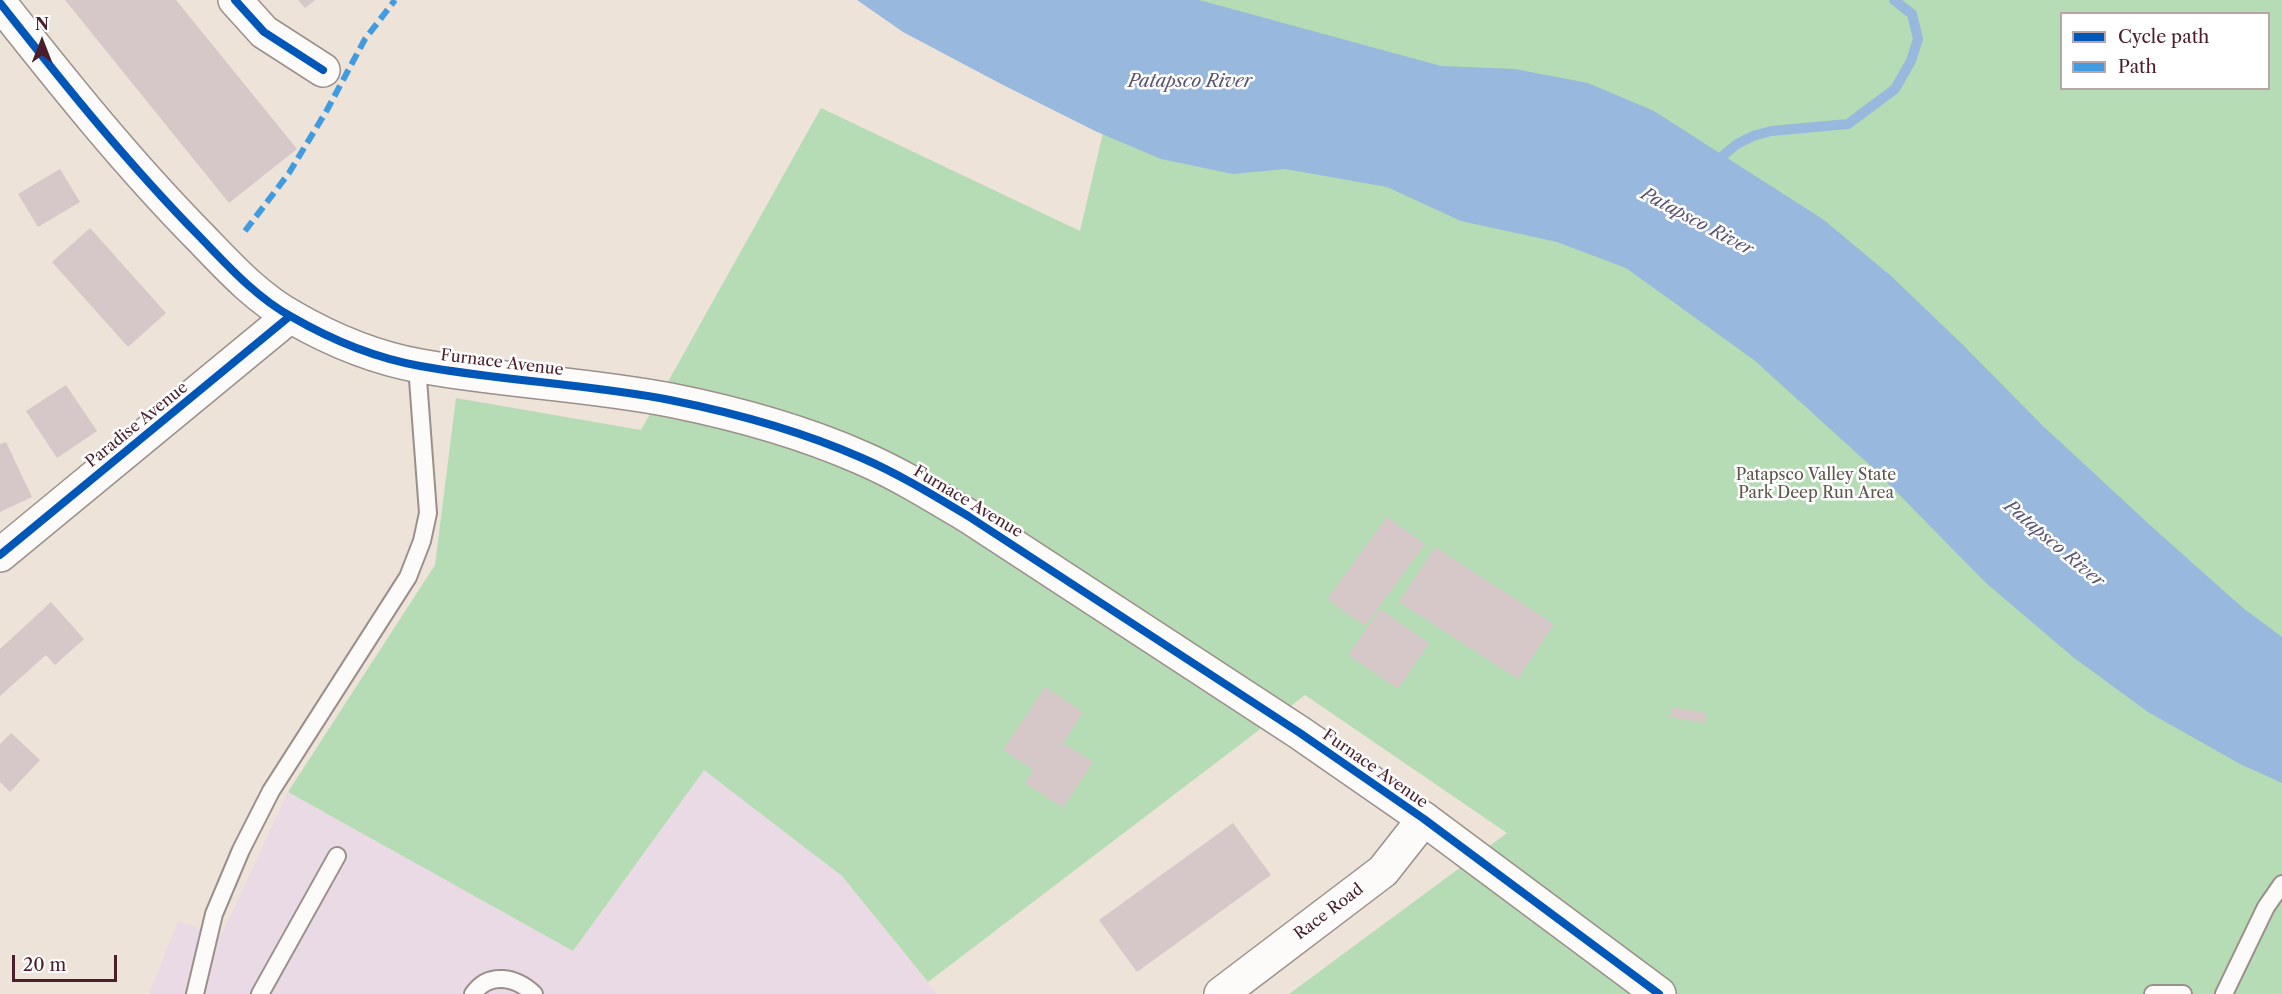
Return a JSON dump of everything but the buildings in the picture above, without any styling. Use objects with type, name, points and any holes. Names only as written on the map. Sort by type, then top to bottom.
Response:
[{"type":"street","points":[[235,0],[264,33],[323,70]]},
{"type":"street","name":"Furnace Avenue","points":[[0,3],[97,125],[172,208],[257,292],[290,316],[342,341],[417,366],[669,400],[780,428],[863,458],[918,486],[968,516],[1300,733],[1424,819],[1659,994]]},
{"type":"street","name":"Paradise Avenue","points":[[0,555],[290,316]]},
{"type":"street","name":"Race Road","points":[[1221,994],[1383,871],[1424,819]]},
{"type":"lane","points":[[195,994],[214,914],[246,840],[271,791],[408,577],[422,541],[428,513],[417,366]]},
{"type":"lane","points":[[260,994],[337,856]]},
{"type":"lane","points":[[2224,994],[2266,907],[2282,884]]},
{"type":"lane","points":[[474,994],[480,985],[493,979],[506,979],[524,985],[534,994]]},
{"type":"lane","points":[[2153,994],[2183,994]]},
{"type":"shaded area","points":[[704,769],[842,876],[937,994],[149,994],[178,921],[221,936],[288,792],[573,951]]},
{"type":"green space","name":"Patapsco Valley State Park Deep Run Area","points":[[1134,0],[2282,0],[2282,994],[1289,994],[1507,833],[1305,695],[928,982],[842,876],[704,770],[573,951],[288,792],[435,565],[456,398],[641,430],[821,108],[1080,231]]},
{"type":"water","name":"Patapsco River","points":[[857,0],[1199,0],[1441,66],[1515,69],[1588,83],[1654,111],[1824,220],[1891,276],[2043,426],[2151,526],[2243,608],[2282,637],[2282,783],[2240,764],[2148,712],[2073,657],[1986,583],[1872,467],[1754,360],[1626,268],[1557,242],[1461,221],[1387,187],[1285,169],[1233,174],[1161,159],[1095,131],[1003,85],[903,32]]},
{"type":"waterway","points":[[1714,163],[1737,144],[1753,136],[1771,131],[1848,124],[1895,89],[1911,61],[1918,39],[1912,14],[1894,0]]},
{"type":"marked path","points":[[245,231],[289,173],[327,110],[365,39],[395,0]]},
{"type":"cycle path","points":[[235,0],[264,32],[323,70]]},
{"type":"cycle path","points":[[0,3],[97,123],[174,210],[244,281],[267,301],[292,317],[354,347],[387,358],[451,371],[576,386],[694,405],[792,431],[839,448],[889,471],[968,516],[1300,733],[1424,819],[1659,994]]},
{"type":"cycle path","points":[[0,555],[290,316]]}]
